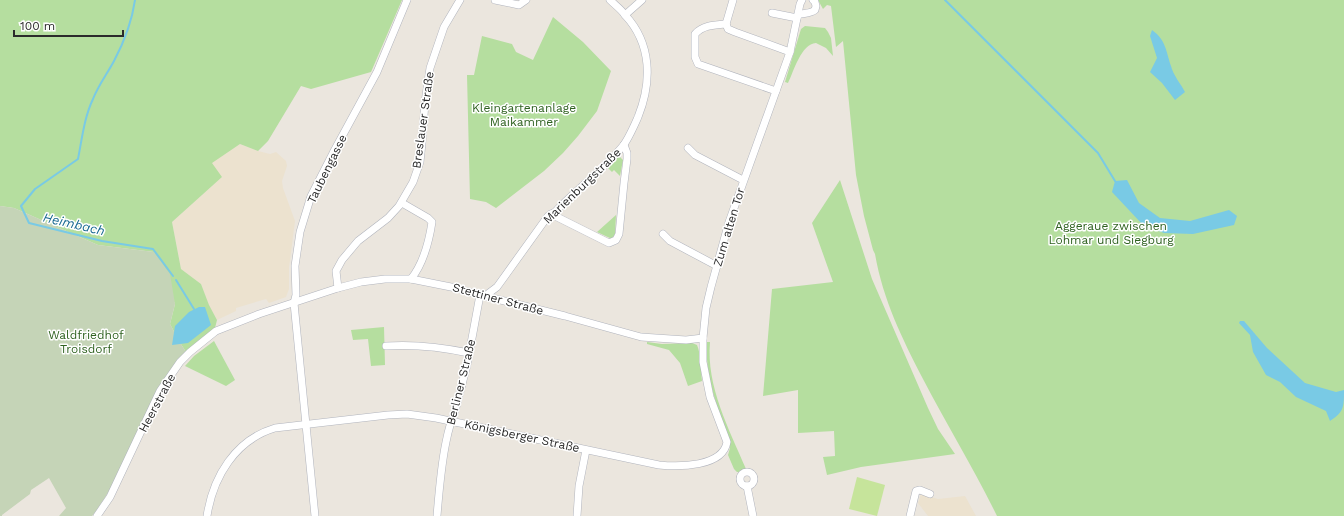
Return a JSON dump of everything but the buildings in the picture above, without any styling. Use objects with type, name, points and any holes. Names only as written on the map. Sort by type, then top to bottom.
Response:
[{"type":"street","name":"Taubengasse","points":[[315,516],[294,303],[296,295],[295,266],[300,232],[311,196],[377,72],[407,0]]},
{"type":"street","name":"Breslauer Straße","points":[[338,288],[336,271],[345,256],[358,241],[388,218],[402,203],[413,182],[420,162],[427,84],[433,57],[444,27],[460,0]]},
{"type":"street","points":[[495,0],[520,6],[526,0]]},
{"type":"street","name":"Marienburgstraße","points":[[482,295],[490,293],[497,287],[548,216],[555,212],[570,196],[600,170],[624,145],[636,121],[643,104],[648,73],[646,57],[640,38],[632,22],[610,0]]},
{"type":"street","points":[[625,15],[642,0]]},
{"type":"street","points":[[733,0],[726,24],[728,29],[790,52]]},
{"type":"street","name":"Zum alten Tor","points":[[727,442],[708,389],[703,362],[703,338],[706,308],[743,180],[790,52],[802,0]]},
{"type":"street","points":[[772,13],[797,17],[803,13],[810,13],[814,10],[816,5],[813,0]]},
{"type":"street","points":[[726,24],[701,28],[695,34],[695,57],[698,64],[776,91]]},
{"type":"street","points":[[551,214],[608,243],[616,240],[619,234],[628,153],[624,145]]},
{"type":"street","points":[[688,148],[695,155],[743,180]]},
{"type":"street","points":[[402,203],[428,218],[432,222],[420,266],[411,279]]},
{"type":"street","points":[[663,234],[670,241],[717,266]]},
{"type":"street","name":"Stettiner Straße","points":[[294,303],[361,282],[411,279],[456,288],[641,337],[686,340],[703,338]]},
{"type":"street","name":"Berliner Straße","points":[[437,516],[440,473],[451,421],[454,415],[482,295]]},
{"type":"street","name":"Heerstraße","points":[[96,516],[110,497],[160,391],[180,362],[216,331],[237,322],[294,303]]},
{"type":"street","points":[[386,346],[428,346],[469,354]]},
{"type":"street","name":"Königsberger Straße","points":[[207,516],[213,492],[222,472],[228,461],[242,446],[265,431],[306,424],[388,415],[419,415],[656,465],[682,466],[704,462],[718,457],[726,448],[727,442]]},
{"type":"street","points":[[577,516],[579,486],[586,450]]},
{"type":"street","points":[[747,486],[753,516]]},
{"type":"street","points":[[910,516],[916,491],[920,490],[930,494]]},
{"type":"shaded area","points":[[240,144],[270,154],[276,152],[286,161],[287,166],[282,181],[283,188],[295,221],[289,268],[289,289],[286,297],[269,303],[266,299],[236,308],[236,311],[217,320],[209,306],[201,284],[181,269],[172,222],[222,177],[211,163]]},
{"type":"shaded area","points":[[921,494],[938,499],[965,496],[976,516],[928,516],[918,503]]},
{"type":"green space","points":[[0,0],[402,0],[371,72],[311,89],[301,86],[268,141],[258,151],[240,144],[212,163],[222,177],[172,222],[181,269],[201,284],[209,305],[217,320],[214,332],[186,352],[170,324],[175,304],[154,252],[98,245],[14,208],[0,206]]},
{"type":"green space","name":"Aggeraue zwischen Lohmar und Siegburg","points":[[818,0],[1344,0],[1344,516],[997,516],[923,379],[888,303],[864,216],[856,175],[843,41],[836,47],[831,6],[827,5],[823,9]]},
{"type":"green space","name":"Kleingartenanlage Maikammer","points":[[553,17],[583,42],[611,71],[597,111],[563,153],[544,171],[496,208],[486,202],[470,199],[467,75],[474,75],[482,36],[512,44],[516,52],[533,60]]},
{"type":"green space","points":[[805,26],[825,28],[831,38],[833,56],[826,48],[816,43],[806,48],[802,53],[788,83],[785,82],[801,29]]},
{"type":"green space","points":[[620,157],[623,160],[620,176],[614,170],[612,172],[607,167]]},
{"type":"green space","points":[[840,180],[872,279],[928,408],[938,429],[955,454],[861,467],[827,475],[823,457],[835,456],[834,431],[798,433],[798,390],[763,396],[772,289],[833,282],[812,223]]},
{"type":"green space","name":"Waldfriedhof Troisdorf","points":[[0,206],[14,208],[98,245],[154,252],[170,274],[175,304],[170,324],[186,352],[171,370],[158,390],[128,455],[106,497],[92,516],[59,516],[66,508],[49,478],[31,490],[30,494],[0,516]]},
{"type":"green space","points":[[616,215],[615,234],[612,239],[597,232]]},
{"type":"green space","points":[[384,327],[385,365],[371,366],[368,339],[353,340],[351,330]]},
{"type":"green space","points":[[214,341],[235,380],[226,386],[185,366],[194,356]]},
{"type":"green space","points":[[647,342],[662,344],[692,343],[697,345],[702,381],[688,386],[680,363],[669,350],[647,344]]},
{"type":"green space","points":[[706,342],[710,342],[712,375],[720,407],[746,469],[740,472],[737,472],[734,469],[728,455],[730,441],[713,393],[706,355]]},
{"type":"green space","points":[[857,477],[885,485],[877,516],[849,509]]},
{"type":"water","points":[[1152,30],[1163,42],[1173,73],[1185,92],[1175,100],[1162,83],[1150,72],[1157,58],[1150,36]]},
{"type":"water","points":[[1127,180],[1139,203],[1160,218],[1190,221],[1229,210],[1237,216],[1234,225],[1193,234],[1164,233],[1143,225],[1112,192],[1115,181]]},
{"type":"water","points":[[199,307],[205,307],[211,325],[188,343],[172,345],[175,326],[189,312]]},
{"type":"water","points":[[1240,321],[1244,321],[1267,348],[1305,383],[1336,392],[1344,390],[1344,401],[1341,412],[1330,421],[1326,411],[1296,397],[1280,382],[1266,375],[1253,352],[1250,335],[1239,323]]},
{"type":"waterway","name":"Heimbach","points":[[135,0],[130,24],[121,46],[97,89],[87,114],[78,159],[35,189],[21,206],[29,223],[102,241],[153,249],[173,276]]},
{"type":"waterway","points":[[945,0],[1098,153],[1115,181]]},
{"type":"waterway","name":"Heimbach","points":[[176,280],[194,309]]}]
